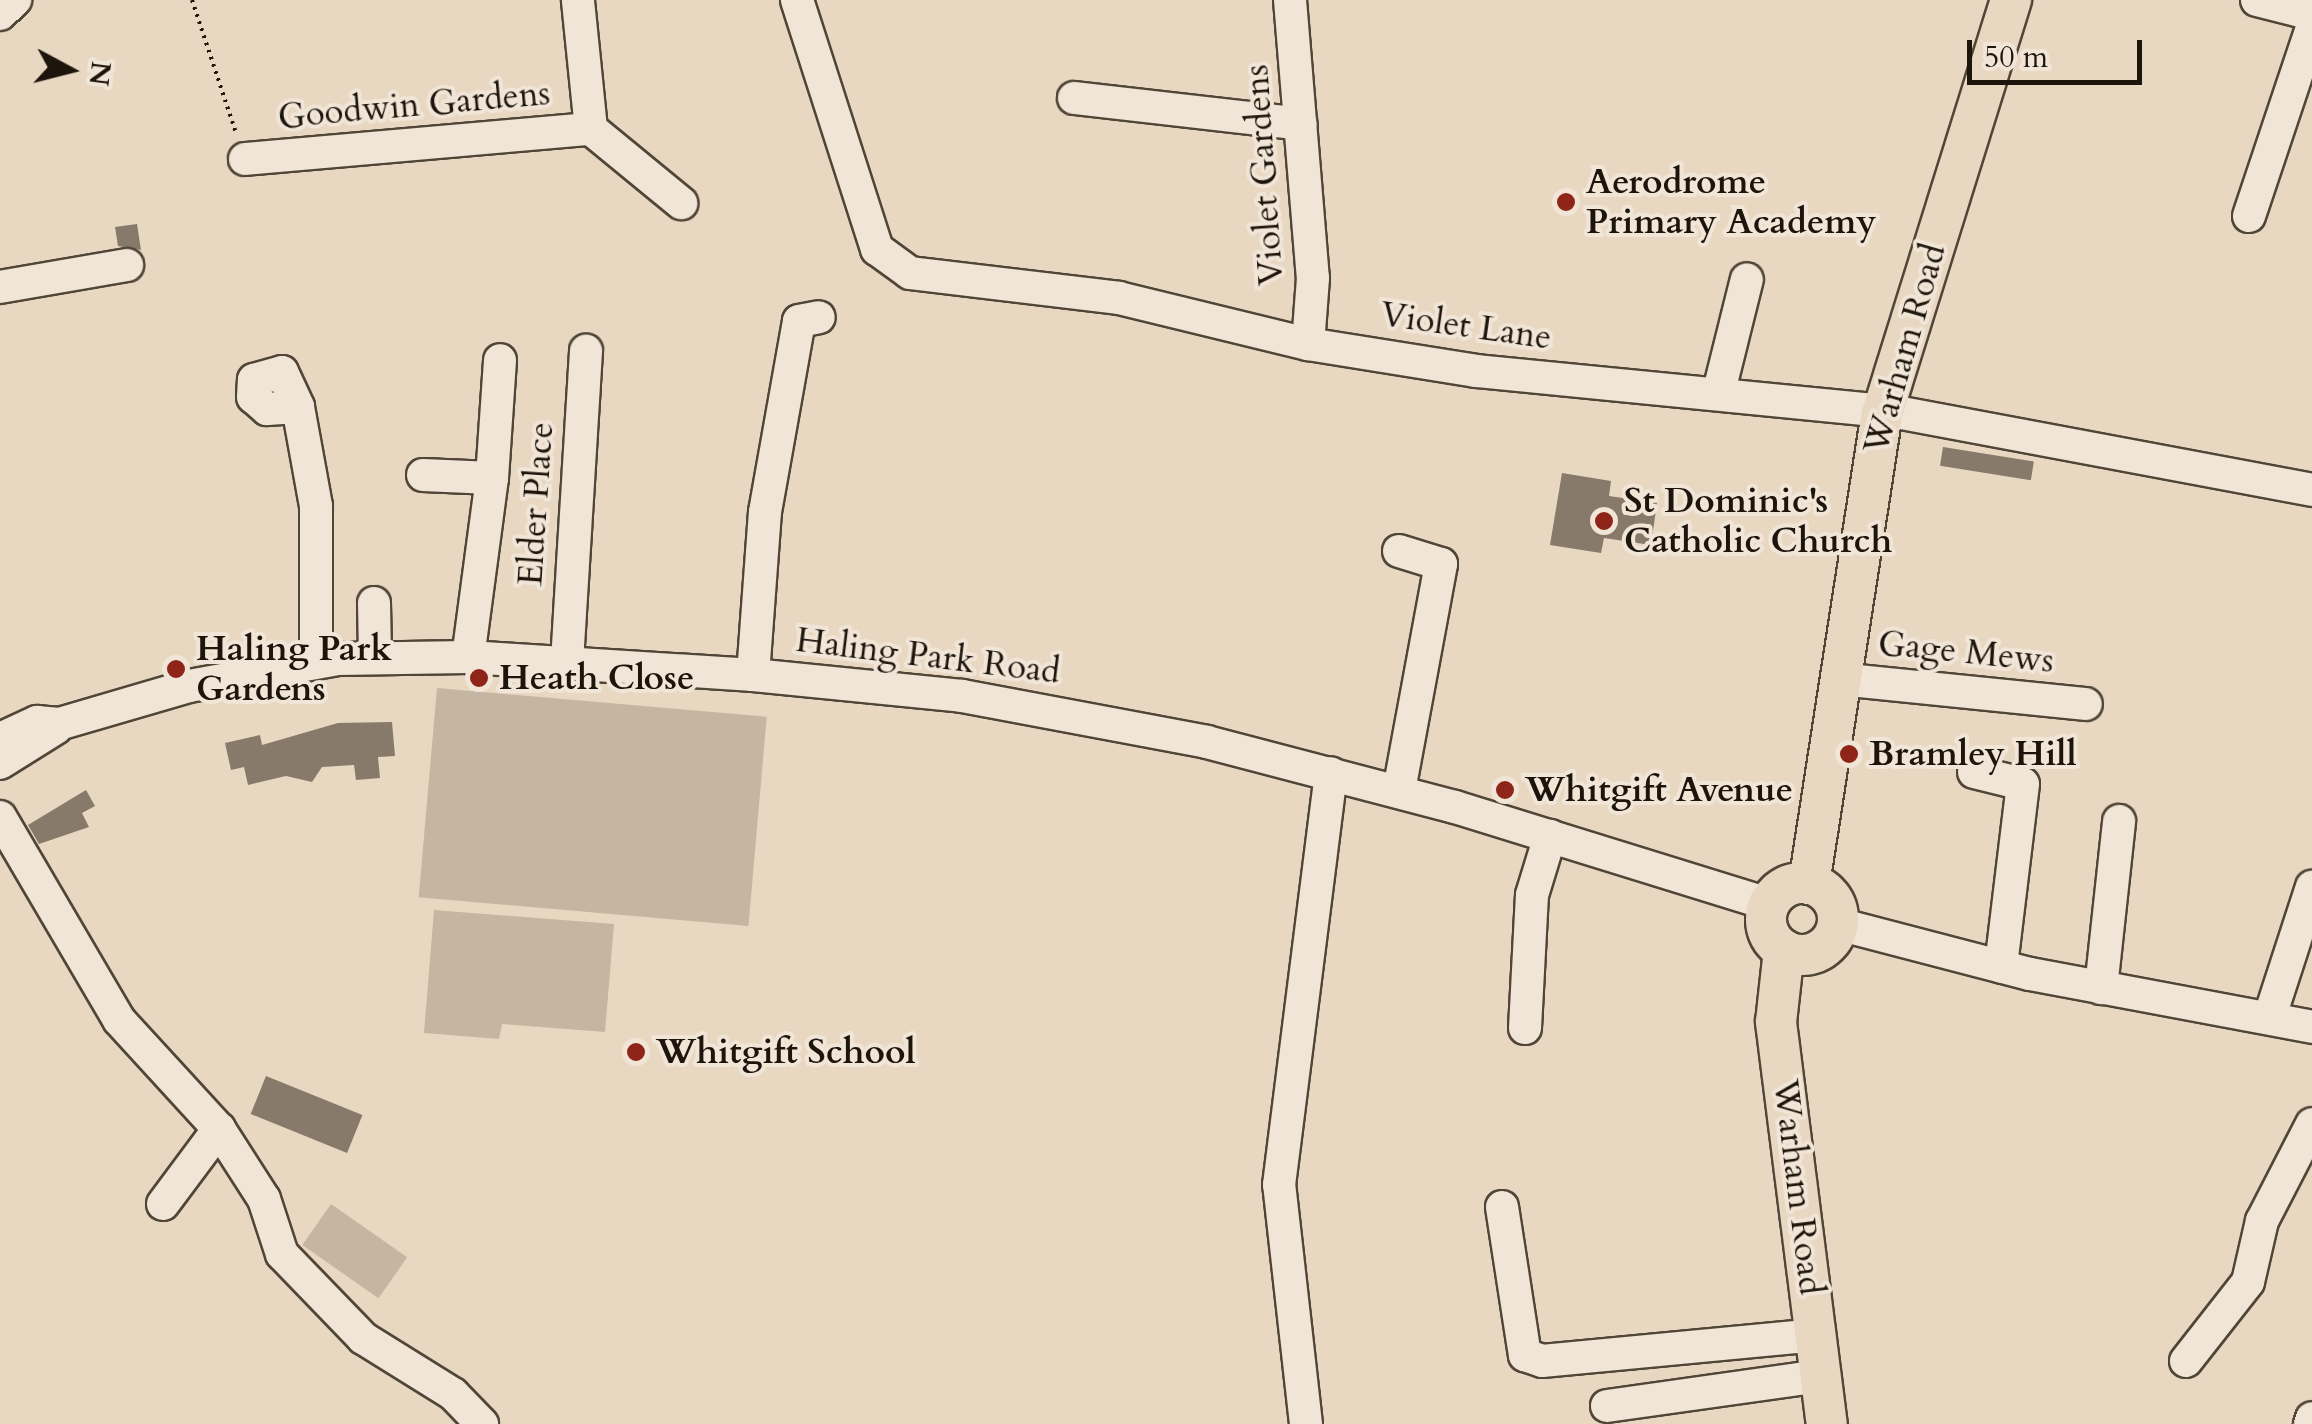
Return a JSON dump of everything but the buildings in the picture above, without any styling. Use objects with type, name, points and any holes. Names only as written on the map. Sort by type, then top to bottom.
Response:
[{"type":"main road","name":"Warham Road","points":[[1809,884],[1882,414],[2011,0]]},
{"type":"main road","points":[[1809,884],[1834,903],[1838,924],[1822,949],[1784,950],[1766,922],[1769,904],[1778,891],[1809,884]]},
{"type":"main road","name":"Warham Road","points":[[1784,950],[1776,1022],[1828,1424]]},
{"type":"street","points":[[0,14],[15,0]]},
{"type":"street","name":"Goodwin Gardens","points":[[578,0],[591,129]]},
{"type":"street","name":"Violet Lane","points":[[797,0],[877,249],[892,266],[1119,298],[1308,344],[1476,370],[1719,391],[1882,414],[2312,490]]},
{"type":"street","name":"Violet Gardens","points":[[1290,0],[1314,278],[1308,344]]},
{"type":"street","points":[[2257,0],[2312,14]]},
{"type":"street","points":[[2249,216],[2312,28]]},
{"type":"street","points":[[1074,98],[1301,124]]},
{"type":"street","name":"Goodwin Gardens","points":[[244,159],[591,129],[681,203]]},
{"type":"street","points":[[0,286],[127,265]]},
{"type":"street","points":[[1719,391],[1747,279]]},
{"type":"street","points":[[753,676],[764,512],[799,321],[819,317]]},
{"type":"street","name":"Elder Place","points":[[567,662],[586,351]]},
{"type":"street","points":[[468,657],[492,478],[500,360]]},
{"type":"street","points":[[298,407],[316,506],[316,662]]},
{"type":"street","points":[[423,475],[492,478]]},
{"type":"street","points":[[1399,550],[1441,564],[1399,791]]},
{"type":"street","points":[[374,603],[374,656]]},
{"type":"street","name":"Haling Park Road","points":[[0,763],[59,724],[188,686],[316,662],[374,656],[468,657],[753,676],[1033,707],[1331,773],[1769,904]]},
{"type":"street","name":"Gage Mews","points":[[1839,679],[2086,704]]},
{"type":"street","name":"Haling Park Road","points":[[0,739],[37,722],[59,724]]},
{"type":"street","points":[[1974,772],[2022,784],[2000,967]]},
{"type":"street","points":[[1306,1424],[1279,1185],[1331,773]]},
{"type":"street","points":[[0,817],[134,1042],[219,1128],[298,1274],[364,1338],[453,1394],[482,1424]]},
{"type":"street","points":[[2101,988],[2119,821]]},
{"type":"street","points":[[1525,1028],[1532,895],[1550,836]]},
{"type":"street","points":[[2270,1016],[2312,887]]},
{"type":"street","points":[[1838,924],[2000,967],[2270,1016],[2312,1028]]},
{"type":"street","points":[[2186,1361],[2248,1282],[2262,1221],[2312,1124]]},
{"type":"street","points":[[163,1204],[219,1128]]},
{"type":"street","points":[[1502,1207],[1525,1355],[1558,1360],[1817,1335]]},
{"type":"street","points":[[1608,1406],[1821,1376]]},
{"type":"path","points":[[192,0],[244,159]]},
{"type":"shaded area","points":[[437,688],[767,717],[748,926],[419,897]]},
{"type":"shaded area","points":[[434,910],[614,924],[605,1032],[502,1024],[499,1039],[424,1033]]},
{"type":"shaded area","points":[[331,1204],[407,1257],[379,1298],[302,1245]]},
{"type":"place","name":"Aerodrome Primary Academy","points":[[1566,202]]},
{"type":"place","name":"St Dominic's Catholic Church","points":[[1604,521]]},
{"type":"place","name":"Haling Park Gardens","points":[[176,669]]},
{"type":"place","name":"Heath Close","points":[[479,678]]},
{"type":"place","name":"Bramley Hill","points":[[1849,754]]},
{"type":"place","name":"Whitgift Avenue","points":[[1505,790]]},
{"type":"place","name":"Whitgift School","points":[[636,1052]]}]
